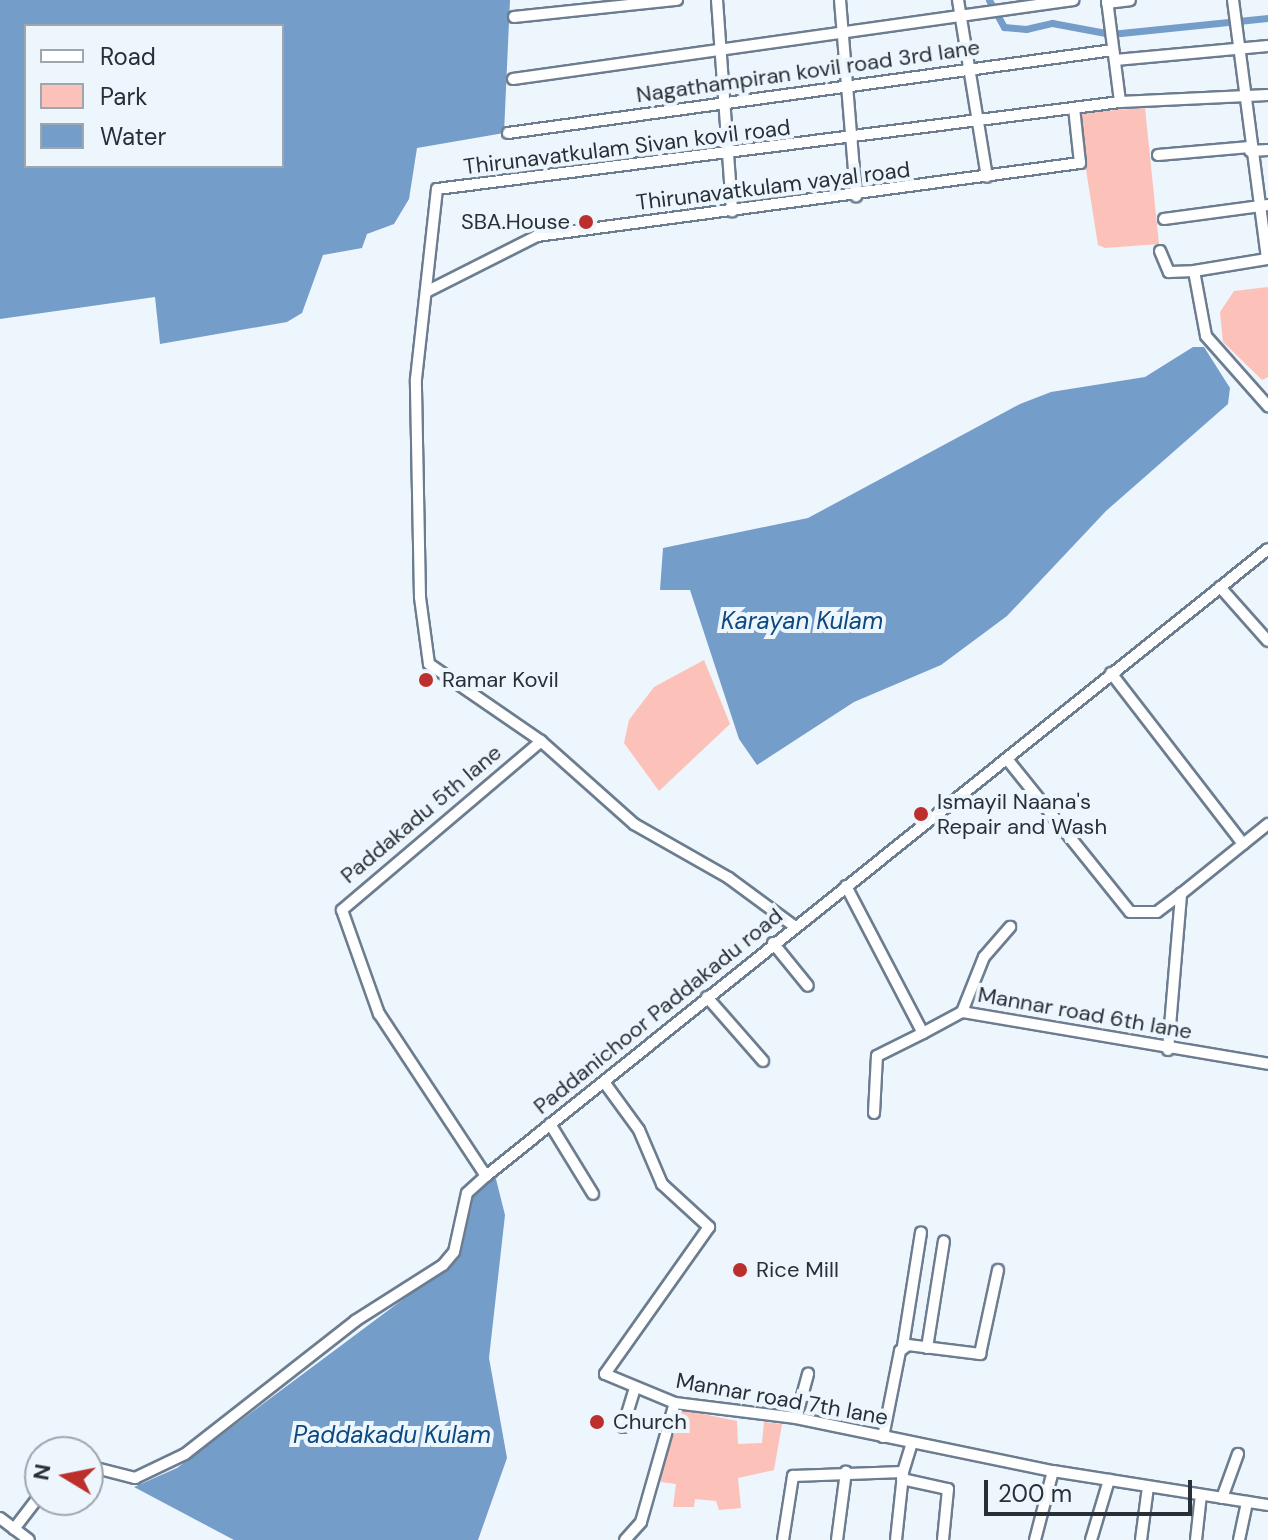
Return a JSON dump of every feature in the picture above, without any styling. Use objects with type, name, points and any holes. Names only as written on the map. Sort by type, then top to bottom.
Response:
[{"type":"street","points":[[514,17],[677,0]]},
{"type":"street","points":[[717,0],[732,211]]},
{"type":"street","points":[[840,0],[856,196]]},
{"type":"street","points":[[958,0],[987,177]]},
{"type":"street","points":[[513,79],[1073,0]]},
{"type":"street","points":[[1120,102],[1107,1],[1130,0]]},
{"type":"street","points":[[1160,251],[1169,272],[1267,259],[1263,205],[1250,149],[1233,0]]},
{"type":"street","name":"Nagathampiran kovil road 3rd lane","points":[[508,133],[970,68],[1268,46]]},
{"type":"street","name":"Thirunavatkulam Sivan kovil road","points":[[794,926],[634,824],[541,741],[429,664],[420,597],[416,379],[437,189],[727,155],[1120,102],[1268,95]]},
{"type":"street","name":"Thirunavatkulam vayal road","points":[[428,291],[537,236],[856,196],[1080,163],[1074,108]]},
{"type":"street","points":[[1158,155],[1268,150]]},
{"type":"street","points":[[1164,219],[1263,205]]},
{"type":"street","points":[[1194,271],[1206,336],[1268,406]]},
{"type":"street","name":"Paddanichoor Paddakadu road","points":[[104,1470],[135,1478],[216,1434],[355,1321],[443,1265],[454,1252],[467,1193],[486,1176],[1268,549]]},
{"type":"street","points":[[1220,587],[1268,641]]},
{"type":"street","points":[[1111,673],[1243,844]]},
{"type":"street","name":"Paddakadu 5th lane","points":[[486,1176],[379,1014],[342,910],[541,741]]},
{"type":"street","points":[[1007,759],[1130,912],[1157,912],[1268,824]]},
{"type":"street","points":[[846,886],[923,1033]]},
{"type":"street","points":[[1168,1050],[1181,894]]},
{"type":"street","points":[[962,1012],[984,957],[1010,927]]},
{"type":"street","points":[[773,943],[808,986]]},
{"type":"street","points":[[707,997],[763,1061]]},
{"type":"street","name":"Mannar road 6th lane","points":[[874,1113],[877,1056],[962,1012],[1168,1050],[1268,1064]]},
{"type":"street","name":"Mannar road 7th lane","points":[[604,1082],[639,1130],[668,1192],[709,1227],[608,1363],[605,1374],[634,1390],[675,1403],[796,1418],[1053,1471],[1268,1505]]},
{"type":"street","points":[[550,1124],[593,1194]]},
{"type":"street","points":[[883,1437],[903,1346],[921,1232]]},
{"type":"street","points":[[927,1348],[944,1241]]},
{"type":"street","points":[[903,1346],[980,1354],[998,1270]]},
{"type":"street","points":[[796,1418],[808,1374]]},
{"type":"street","points":[[623,1427],[634,1390]]},
{"type":"street","points":[[625,1540],[641,1522],[675,1403]]},
{"type":"street","points":[[896,1540],[903,1475],[912,1442]]},
{"type":"street","points":[[1222,1498],[1238,1454]]},
{"type":"street","points":[[1035,1540],[1053,1471]]},
{"type":"street","points":[[837,1540],[846,1472]]},
{"type":"street","points":[[783,1540],[793,1476],[846,1472],[903,1475],[948,1489],[943,1540]]},
{"type":"street","points":[[1091,1540],[1109,1480]]},
{"type":"street","points":[[1141,1540],[1148,1487]]},
{"type":"street","points":[[1196,1540],[1201,1495]]},
{"type":"street","points":[[1239,1540],[1247,1502]]},
{"type":"street","points":[[14,1529],[24,1516]]},
{"type":"street","points":[[0,1518],[29,1540]]},
{"type":"green space","points":[[1145,108],[1159,244],[1105,248],[1098,245],[1077,113]]},
{"type":"green space","points":[[1268,287],[1268,377],[1262,380],[1223,342],[1220,312],[1234,291]]},
{"type":"green space","points":[[704,660],[730,724],[659,791],[624,743],[629,720],[654,687]]},
{"type":"green space","points":[[678,1409],[737,1421],[738,1444],[762,1443],[764,1422],[782,1424],[774,1470],[738,1478],[741,1508],[719,1510],[716,1501],[695,1499],[694,1507],[673,1507],[676,1484],[661,1482],[660,1470]]},
{"type":"water","points":[[0,0],[510,0],[504,133],[417,148],[409,199],[394,224],[367,234],[362,248],[323,255],[302,313],[287,322],[160,344],[155,297],[0,319]]},
{"type":"water","name":"Karayan Kulam","points":[[1193,347],[1204,347],[1230,388],[1228,404],[1106,511],[1007,616],[941,665],[854,702],[757,765],[739,739],[690,590],[660,590],[663,548],[808,518],[1020,404],[1051,392],[1145,377]]},
{"type":"water","name":"Paddakadu Kulam","points":[[495,1175],[505,1215],[489,1358],[507,1458],[478,1540],[234,1540],[134,1487],[177,1468],[449,1265],[474,1193]]},
{"type":"waterway","points":[[989,0],[1004,27],[1026,29],[1052,23],[1111,34],[1268,18]]},
{"type":"place","name":"SBA.House","points":[[586,222]]},
{"type":"place","name":"Ramar Kovil","points":[[426,680]]},
{"type":"place","name":"Ismayil Naana's Repair and Wash","points":[[921,814]]},
{"type":"place","name":"Rice Mill","points":[[740,1270]]},
{"type":"place","name":"Church","points":[[597,1422]]}]
